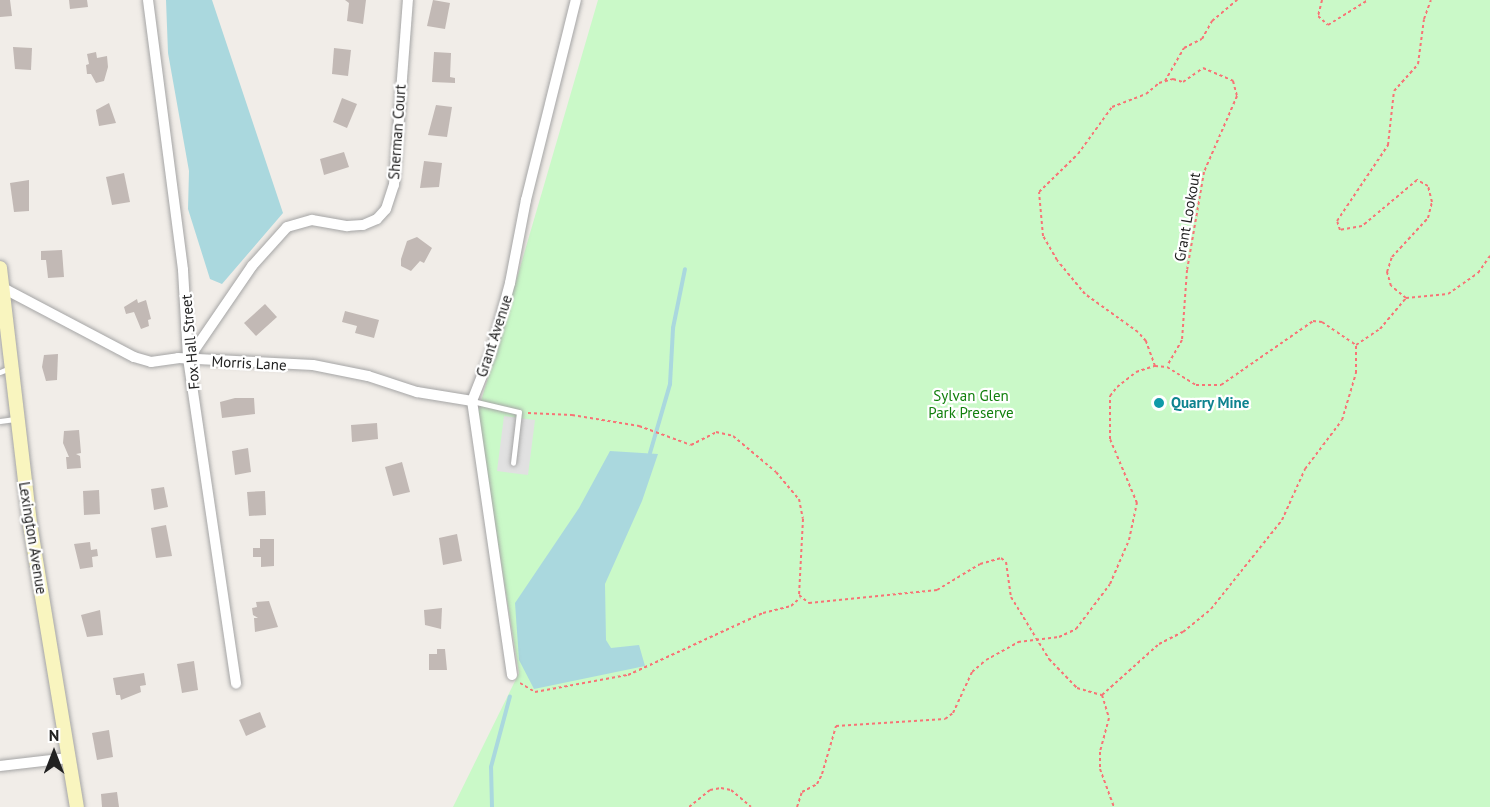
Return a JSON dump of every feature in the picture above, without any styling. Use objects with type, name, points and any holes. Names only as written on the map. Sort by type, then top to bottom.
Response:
[{"type":"street","name":"Fox Hall Street","points":[[148,0],[183,270],[188,358],[236,683]]},
{"type":"street","name":"Sherman Court","points":[[188,358],[252,266],[287,227],[312,220],[347,226],[363,225],[377,219],[386,209],[394,185],[408,0]]},
{"type":"street","name":"Grant Avenue","points":[[512,675],[472,401],[491,353],[510,283],[529,188],[576,0]]},
{"type":"street","name":"Lexington Avenue","points":[[0,268],[3,288],[6,370],[76,807]]},
{"type":"street","name":"Morris Lane","points":[[3,288],[134,357],[151,362],[188,358],[225,363],[313,365],[368,376],[417,392],[472,401]]},
{"type":"street","points":[[0,766],[69,758]]},
{"type":"lane","points":[[472,401],[519,412],[513,462]]},
{"type":"lane","points":[[0,421],[15,420]]},
{"type":"path","points":[[1155,366],[1142,337],[1085,294],[1057,260],[1043,236],[1039,192],[1078,154],[1105,112],[1119,102],[1146,94],[1165,81],[1184,48],[1206,36],[1212,21],[1238,0]]},
{"type":"path","points":[[1322,0],[1317,9],[1318,16],[1328,25],[1368,0]]},
{"type":"path","points":[[1431,0],[1424,19],[1418,64],[1394,91],[1388,145],[1337,221],[1340,230],[1362,226],[1418,180],[1428,186],[1432,202],[1428,218],[1392,257],[1387,272],[1391,286],[1406,298],[1448,294],[1478,273],[1490,256]]},
{"type":"path","name":"Grant Lookout","points":[[1165,81],[1183,82],[1194,71],[1207,69],[1214,76],[1233,81],[1238,96],[1204,172],[1186,284],[1182,340],[1167,367]]},
{"type":"path","points":[[1356,345],[1380,329],[1406,298]]},
{"type":"path","points":[[797,807],[802,792],[817,784],[822,774],[836,726],[945,719],[953,713],[972,672],[1001,649],[1035,639],[1059,637],[1076,629],[1110,584],[1122,561],[1137,503],[1110,439],[1110,396],[1136,372],[1155,366],[1167,367],[1196,385],[1221,385],[1313,321],[1322,322],[1356,345]]},
{"type":"path","points":[[1102,695],[1159,644],[1183,632],[1211,609],[1282,520],[1305,469],[1342,420],[1356,373],[1356,345]]},
{"type":"path","points":[[519,412],[572,415],[639,426],[691,445],[716,432],[734,436],[776,472],[799,499],[803,519],[798,583],[800,598]]},
{"type":"path","points":[[800,598],[809,603],[937,590],[980,564],[1001,558],[1006,562],[1011,597],[1035,639],[1077,688],[1102,695]]},
{"type":"path","points":[[512,675],[527,690],[535,692],[610,680],[703,643],[763,614],[791,606],[800,598]]},
{"type":"path","points":[[1102,695],[1109,717],[1100,752],[1100,769],[1114,807]]},
{"type":"path","points":[[689,807],[710,790],[722,788],[731,790],[751,807]]},
{"type":"green space","name":"Sylvan Glen Park Preserve","points":[[598,0],[1490,0],[1490,807],[453,807],[519,673],[477,415]]},
{"type":"shaded area","points":[[504,416],[535,420],[528,475],[497,471]]},
{"type":"water","points":[[166,0],[212,0],[283,213],[222,284],[210,279],[188,209],[189,171],[168,53]]},
{"type":"water","points":[[610,451],[658,454],[642,501],[605,584],[606,640],[611,648],[639,645],[645,666],[534,689],[519,660],[515,603],[579,508]]},
{"type":"building","points":[[0,0],[10,0],[12,16],[0,17]]},
{"type":"building","points":[[69,0],[87,0],[88,7],[70,9]]},
{"type":"building","points":[[345,0],[366,0],[363,24],[347,21],[349,3]]},
{"type":"building","points":[[433,0],[450,3],[445,29],[427,26]]},
{"type":"building","points":[[13,47],[32,48],[31,70],[15,69]]},
{"type":"building","points":[[334,48],[351,50],[348,76],[332,74]]},
{"type":"building","points":[[96,52],[97,58],[107,56],[108,67],[104,81],[96,83],[91,74],[87,74],[86,65],[89,64],[87,54]]},
{"type":"building","points":[[434,52],[451,53],[450,77],[455,78],[455,83],[432,82]]},
{"type":"building","points":[[342,98],[357,104],[347,128],[333,122]]},
{"type":"building","points":[[109,103],[116,123],[99,126],[96,110]]},
{"type":"building","points":[[436,105],[452,107],[447,137],[428,135]]},
{"type":"building","points":[[344,152],[349,167],[324,175],[320,159]]},
{"type":"building","points":[[424,161],[442,163],[439,187],[420,188]]},
{"type":"building","points":[[124,173],[130,202],[112,205],[106,177]]},
{"type":"building","points":[[29,180],[29,211],[14,212],[10,183]]},
{"type":"building","points":[[417,237],[432,248],[424,263],[420,261],[411,271],[401,266],[401,259],[407,241]]},
{"type":"building","points":[[62,250],[64,277],[48,278],[46,260],[41,260],[41,251]]},
{"type":"building","points":[[137,299],[138,303],[146,300],[151,319],[148,320],[149,326],[141,329],[134,312],[126,314],[124,307]]},
{"type":"building","points":[[265,304],[277,317],[256,336],[244,323]]},
{"type":"building","points":[[345,311],[379,320],[374,338],[355,333],[357,326],[342,322]]},
{"type":"building","points":[[58,354],[57,380],[46,381],[42,367],[44,355]]},
{"type":"building","points":[[235,398],[254,398],[255,414],[222,418],[220,402]]},
{"type":"building","points":[[377,423],[378,439],[352,442],[351,425]]},
{"type":"building","points":[[79,430],[81,453],[76,454],[80,456],[81,468],[67,469],[66,457],[69,457],[63,443],[64,431]]},
{"type":"building","points":[[248,448],[251,472],[235,475],[232,451]]},
{"type":"building","points":[[402,462],[410,492],[393,496],[385,467]]},
{"type":"building","points":[[164,487],[168,507],[154,510],[151,489]]},
{"type":"building","points":[[99,490],[100,514],[84,515],[83,491]]},
{"type":"building","points":[[265,491],[266,515],[249,516],[247,492]]},
{"type":"building","points":[[166,525],[172,556],[156,558],[151,528]]},
{"type":"building","points":[[457,534],[462,561],[443,565],[439,538]]},
{"type":"building","points":[[260,539],[274,539],[274,566],[261,567],[261,557],[253,557],[253,548],[260,548]]},
{"type":"building","points":[[90,542],[91,550],[97,549],[98,556],[92,557],[93,567],[80,569],[74,544]]},
{"type":"building","points":[[269,601],[278,627],[255,632],[254,618],[258,618],[253,615],[252,608],[257,607],[256,602]]},
{"type":"building","points":[[442,608],[441,629],[425,625],[424,610]]},
{"type":"building","points":[[100,610],[103,635],[87,637],[81,615]]},
{"type":"building","points":[[437,649],[445,649],[447,670],[429,670],[429,654],[437,654]]},
{"type":"building","points":[[194,661],[198,690],[182,693],[177,664]]},
{"type":"building","points":[[144,673],[146,685],[140,686],[141,692],[121,700],[120,695],[116,695],[113,678]]},
{"type":"building","points":[[260,712],[266,727],[246,736],[239,720]]},
{"type":"building","points":[[109,730],[113,757],[97,760],[92,733]]},
{"type":"building","points":[[117,792],[119,807],[102,807],[101,794]]},
{"type":"waterway","points":[[650,453],[670,384],[673,328],[685,269]]},
{"type":"waterway","points":[[492,807],[491,767],[510,696]]},
{"type":"place","name":"Quarry Mine","points":[[1159,403]]}]
